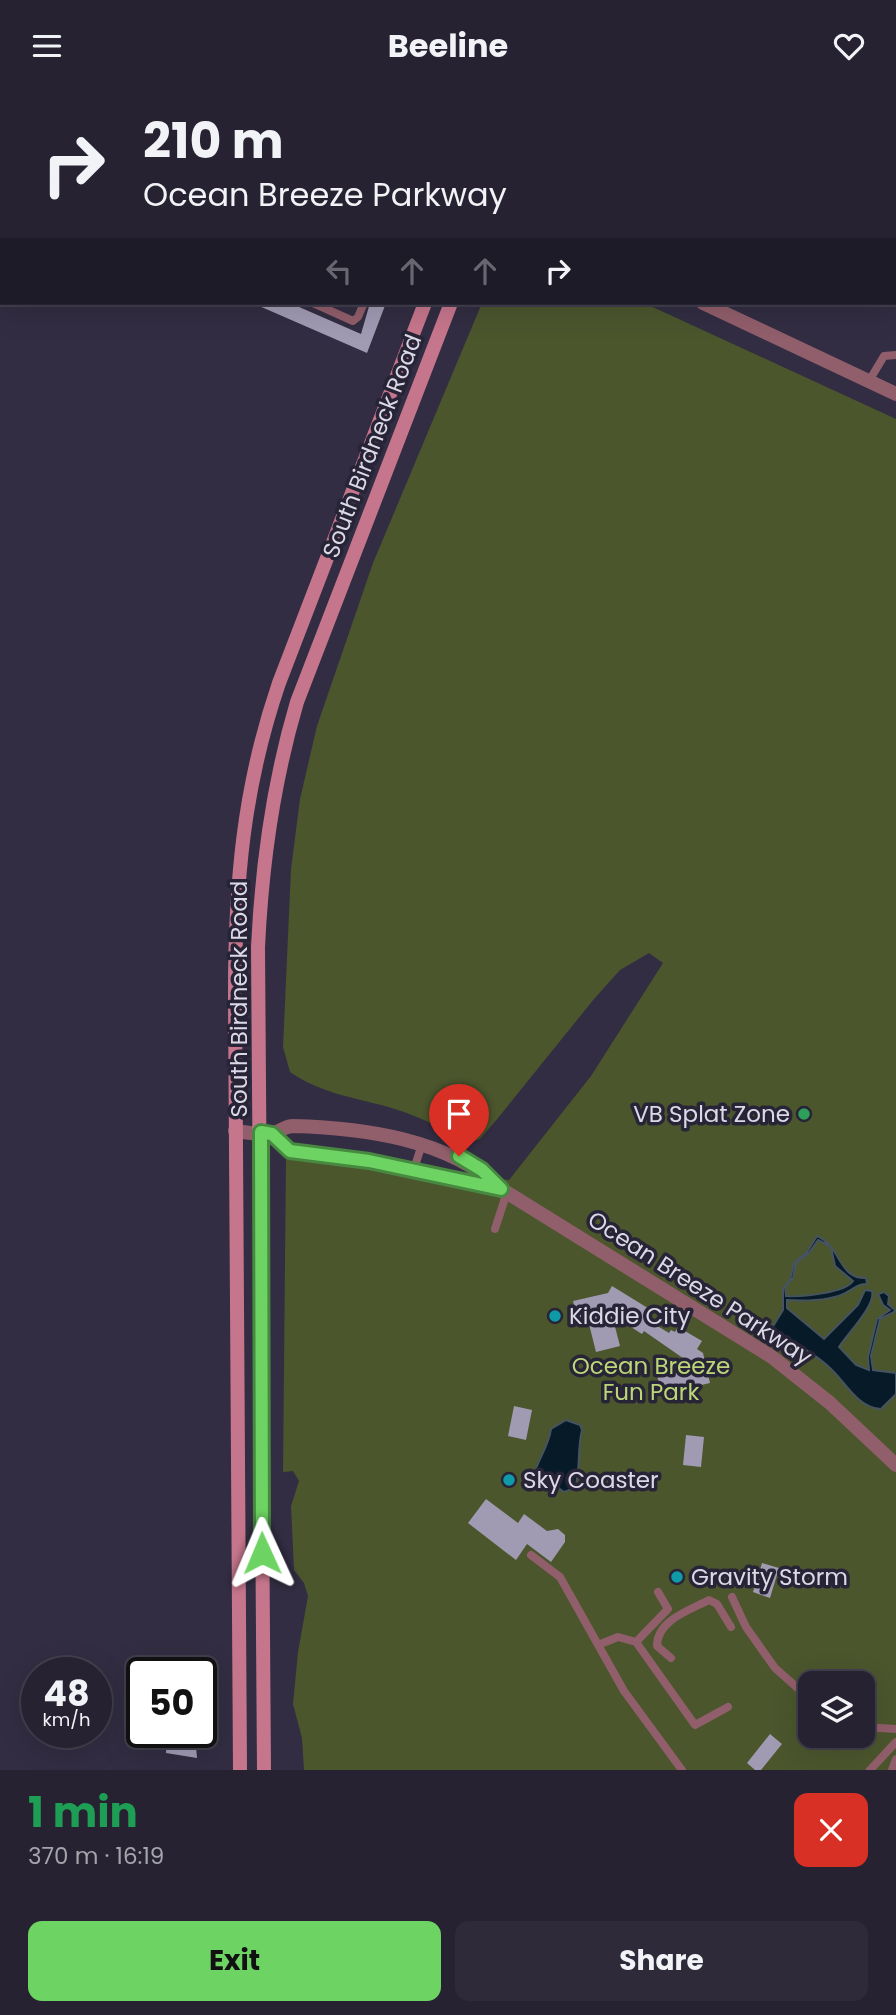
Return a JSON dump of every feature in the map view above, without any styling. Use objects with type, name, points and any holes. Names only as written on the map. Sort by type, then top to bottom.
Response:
[{"type":"main road","name":"South Birdneck Road","points":[[240,1770],[235,904],[242,828],[252,776],[279,683],[424,305]]},
{"type":"main road","name":"South Birdneck Road","points":[[264,1770],[266,1133],[260,893],[264,846],[280,762],[309,670],[450,305]]},
{"type":"street","points":[[707,305],[896,394]]},
{"type":"street","name":"Ocean Breeze Parkway","points":[[235,1131],[266,1133],[289,1126],[363,1133],[422,1144],[459,1156],[482,1170],[504,1190],[772,1357],[830,1403],[896,1465]]},
{"type":"street","name":"Ocean Breeze Parkway","points":[[266,1133],[290,1151],[369,1161],[504,1190]]},
{"type":"lane","points":[[317,305],[353,321],[358,317],[362,305]]},
{"type":"lane","points":[[869,381],[884,356],[896,355]]},
{"type":"lane","points":[[413,1172],[422,1144]]},
{"type":"lane","points":[[495,1229],[504,1190]]},
{"type":"lane","points":[[530,1555],[560,1577],[624,1691],[682,1770]]},
{"type":"lane","points":[[639,1646],[668,1609],[658,1592]]},
{"type":"lane","points":[[732,1597],[746,1627],[775,1668],[798,1688]]},
{"type":"lane","points":[[657,1643],[659,1634],[669,1622],[709,1600],[717,1604],[731,1627]]},
{"type":"lane","points":[[598,1645],[618,1637],[639,1646],[695,1725],[728,1707]]},
{"type":"lane","points":[[639,1646],[657,1643]]},
{"type":"lane","points":[[657,1643],[671,1658]]},
{"type":"lane","points":[[875,1728],[896,1729]]},
{"type":"lane","points":[[870,1770],[896,1742]]},
{"type":"lane","points":[[892,1770],[896,1759]]},
{"type":"green space","name":"Ocean Breeze Fun Park","points":[[481,305],[648,305],[896,419],[896,1770],[304,1770],[302,1738],[293,1704],[298,1652],[308,1596],[304,1583],[294,1570],[291,1506],[299,1481],[293,1471],[283,1472],[286,1157],[509,1180],[591,1076],[663,963],[649,953],[620,970],[480,1139],[468,1143],[398,1110],[315,1086],[290,1072],[283,1047],[291,869],[300,799],[317,726],[373,563]]},
{"type":"water","points":[[817,1236],[831,1247],[850,1273],[866,1278],[867,1284],[858,1285],[841,1295],[825,1299],[787,1300],[787,1308],[824,1339],[858,1305],[865,1290],[872,1291],[866,1311],[839,1347],[856,1365],[869,1370],[868,1357],[877,1319],[890,1310],[883,1305],[878,1294],[884,1292],[889,1296],[888,1304],[896,1311],[880,1319],[871,1356],[873,1370],[896,1373],[896,1394],[881,1409],[873,1408],[859,1400],[824,1363],[772,1328],[783,1310],[783,1288],[790,1280],[794,1263],[807,1252]],"holes":[[[818,1240],[831,1247],[835,1266],[853,1281],[833,1291],[786,1296],[785,1287],[793,1278],[796,1263],[809,1253]]]},
{"type":"water","points":[[566,1420],[580,1425],[582,1430],[575,1488],[564,1492],[535,1471],[551,1429]]},
{"type":"building","points":[[257,305],[295,305],[361,334],[369,305],[385,305],[367,353]]},
{"type":"building","points":[[612,1286],[651,1310],[649,1321],[669,1333],[671,1330],[675,1332],[678,1327],[702,1341],[697,1349],[703,1353],[710,1383],[662,1394],[656,1372],[690,1363],[644,1331],[642,1334],[612,1315],[620,1346],[596,1352],[589,1324],[579,1326],[573,1301],[608,1293]]},
{"type":"building","points":[[514,1406],[532,1410],[526,1440],[508,1436]]},
{"type":"building","points":[[686,1435],[704,1437],[701,1467],[683,1465]]},
{"type":"building","points":[[486,1499],[518,1523],[524,1514],[547,1531],[558,1529],[565,1535],[565,1542],[551,1562],[527,1544],[516,1560],[468,1523]]},
{"type":"building","points":[[762,1563],[779,1568],[770,1598],[753,1592]]},
{"type":"building","points":[[770,1734],[782,1744],[761,1770],[755,1770],[747,1763]]},
{"type":"building","points":[[166,1748],[196,1748],[197,1758],[166,1753]]},
{"type":"place","name":"VB Splat Zone","points":[[804,1114]]},
{"type":"place","name":"Kiddie City","points":[[555,1316]]},
{"type":"place","name":"Sky Coaster","points":[[509,1480]]},
{"type":"place","name":"Gravity Storm","points":[[677,1577]]},
{"type":"route","points":[[262,1553],[261,1132],[272,1134],[290,1151],[369,1161],[439,1178],[501,1189],[482,1170],[459,1156]]}]
